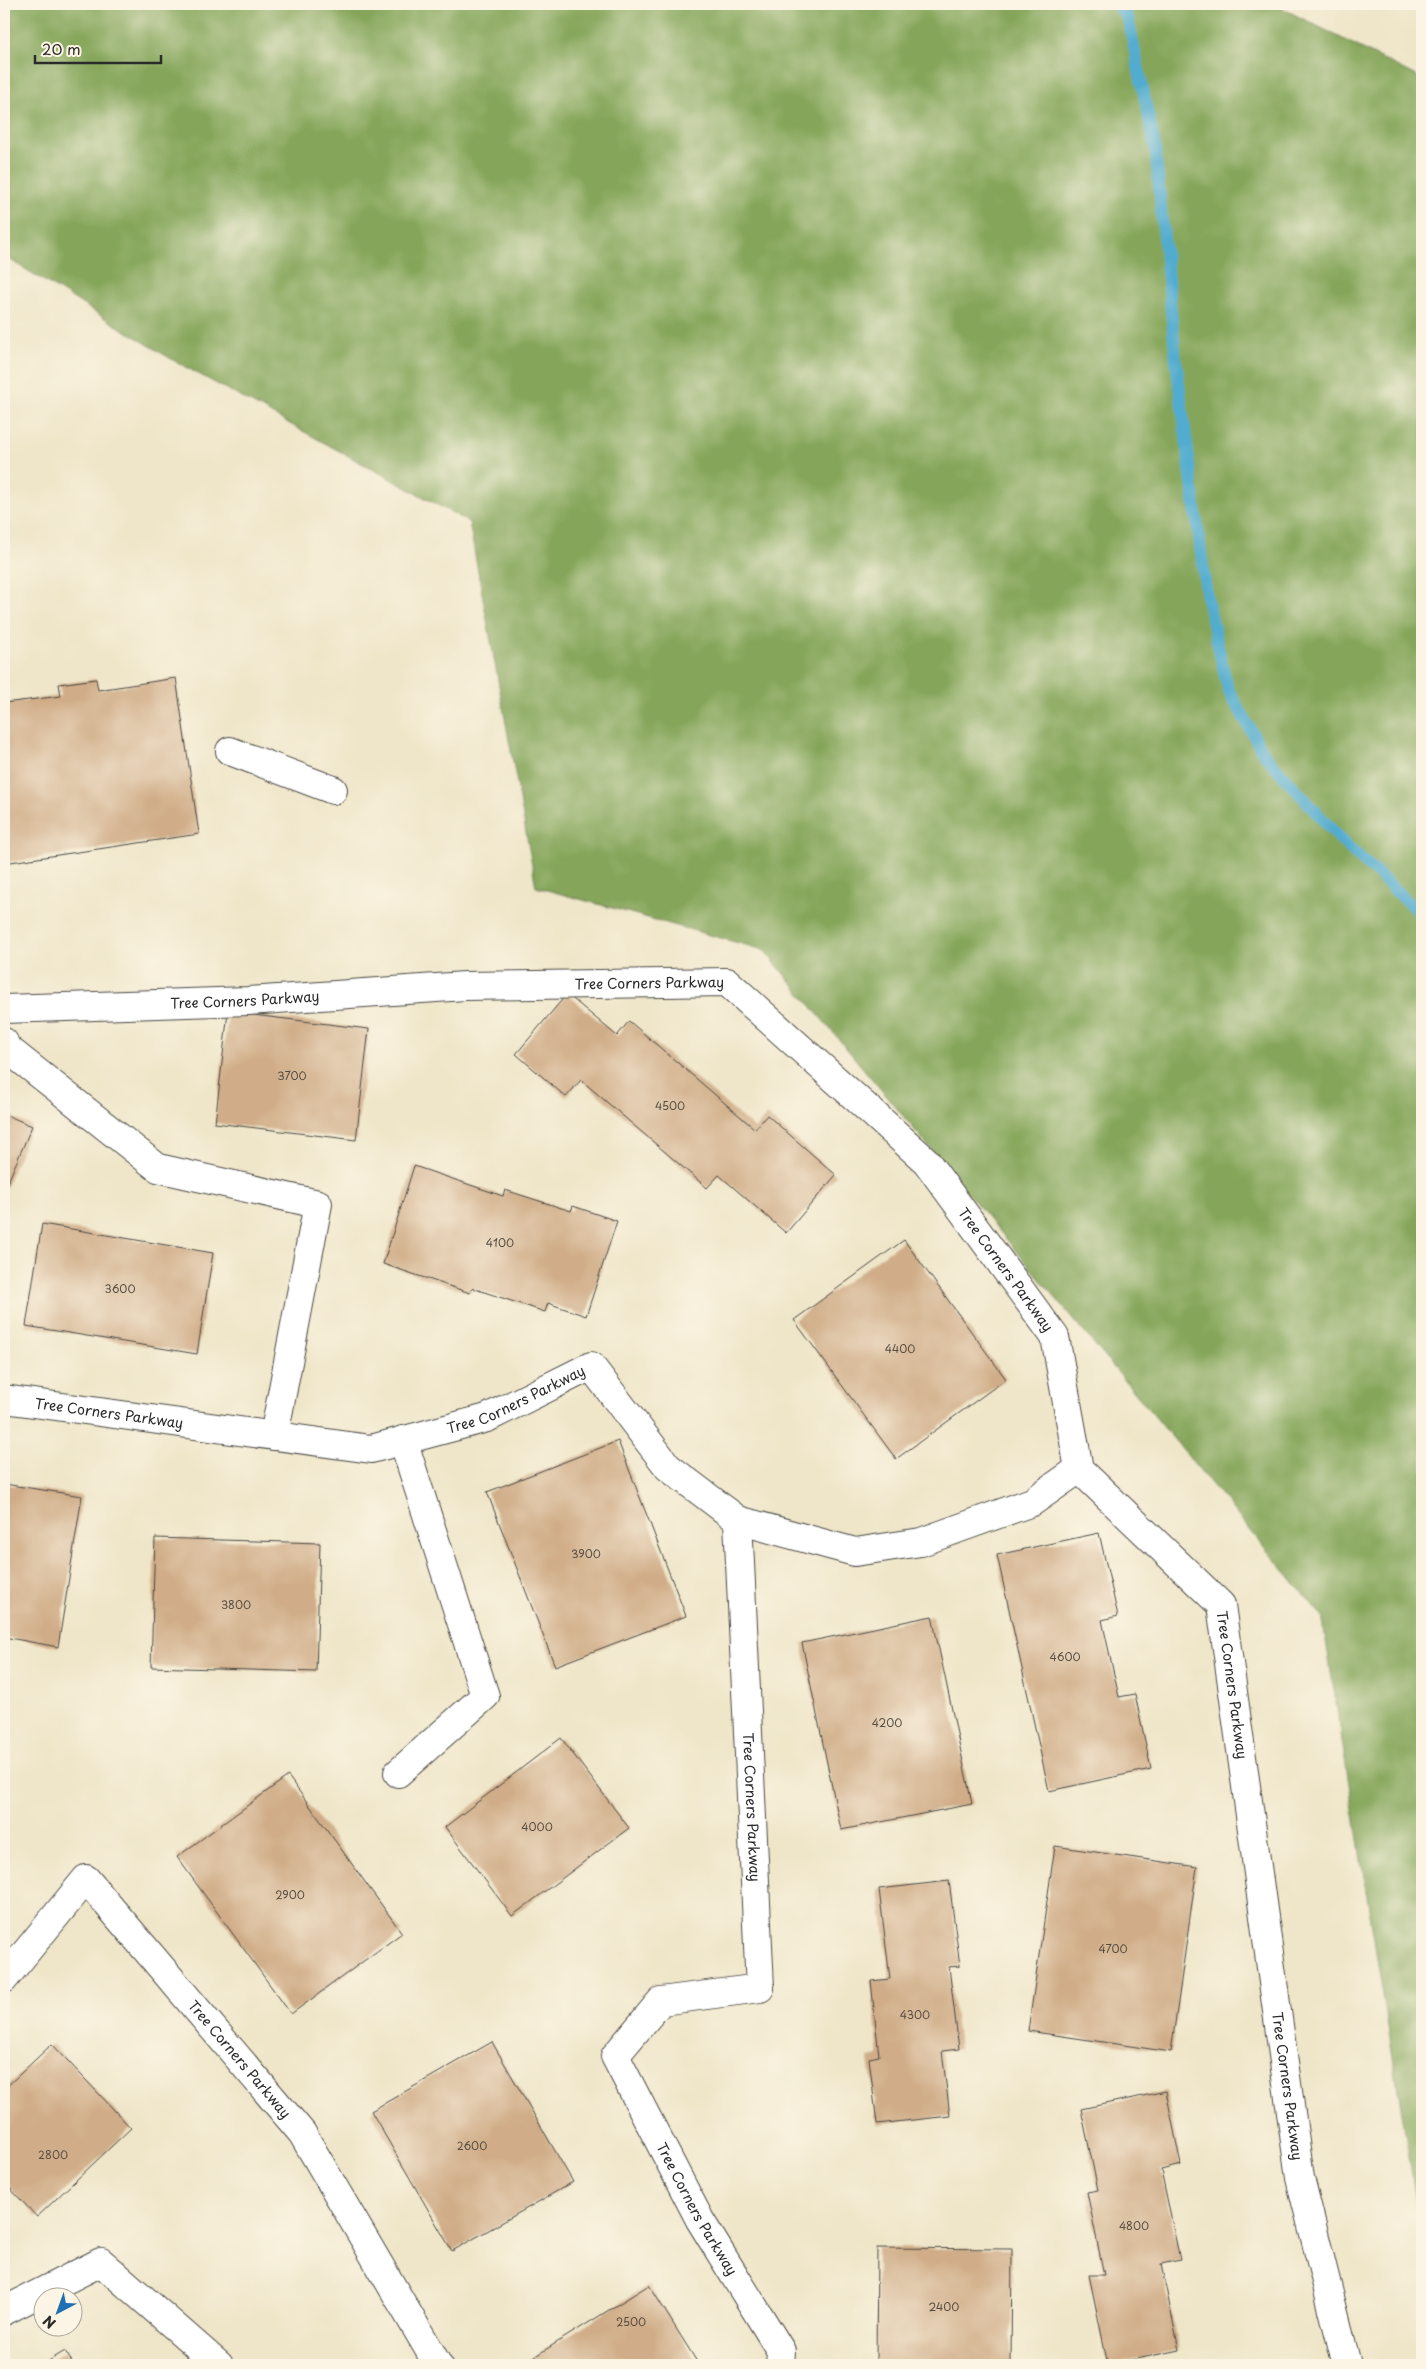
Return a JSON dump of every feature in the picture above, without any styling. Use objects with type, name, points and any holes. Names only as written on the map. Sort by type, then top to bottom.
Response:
[{"type":"street","points":[[230,751],[333,790]]},
{"type":"street","name":"Tree Corners Parkway","points":[[4,1009],[248,1001],[465,986],[727,982],[926,1161],[1055,1337],[1079,1469],[1221,1605],[1300,2178],[1347,2365]]},
{"type":"street","points":[[4,1042],[4,1046],[158,1168],[318,1204],[274,1436]]},
{"type":"street","name":"Tree Corners Parkway","points":[[4,1399],[371,1449],[487,1418],[591,1366],[668,1467],[738,1520],[760,1988],[661,2002],[615,2056],[700,2220],[781,2351],[780,2365]]},
{"type":"street","points":[[398,1773],[485,1696],[403,1440]]},
{"type":"street","points":[[738,1520],[855,1552],[921,1542],[1032,1502],[1079,1469]]},
{"type":"street","name":"Tree Corners Parkway","points":[[4,1979],[86,1879],[302,2133],[438,2365]]},
{"type":"street","points":[[4,2311],[101,2262],[219,2365]]},
{"type":"green space","points":[[4,4],[1274,4],[1422,79],[1422,2238],[1322,1616],[764,950],[536,887],[469,522],[173,360],[4,256]]},
{"type":"building","points":[[176,678],[199,834],[4,863],[4,703],[61,696],[59,684],[96,679],[98,690]]},
{"type":"building","points":[[567,994],[617,1036],[629,1021],[755,1129],[767,1115],[836,1175],[786,1233],[719,1175],[707,1188],[581,1080],[566,1097],[516,1054]]},
{"type":"building","points":[[228,1012],[369,1029],[356,1140],[215,1123]]},
{"type":"building","points":[[4,1114],[32,1126],[4,1191]]},
{"type":"building","points":[[414,1166],[503,1196],[505,1190],[571,1211],[573,1206],[617,1221],[586,1316],[548,1303],[545,1312],[472,1288],[470,1293],[383,1264]]},
{"type":"building","points":[[42,1224],[213,1253],[197,1354],[26,1326]]},
{"type":"building","points":[[904,1240],[1006,1379],[896,1459],[794,1320]]},
{"type":"building","points":[[618,1441],[686,1616],[555,1666],[487,1492]]},
{"type":"building","points":[[4,1484],[82,1496],[58,1647],[4,1637]]},
{"type":"building","points":[[1099,1533],[1118,1616],[1102,1620],[1119,1697],[1135,1694],[1151,1769],[1049,1791],[997,1555]]},
{"type":"building","points":[[155,1538],[320,1543],[316,1672],[151,1667]]},
{"type":"building","points":[[932,1616],[972,1804],[841,1830],[802,1643]]},
{"type":"building","points":[[561,1738],[629,1828],[512,1916],[445,1827]]},
{"type":"building","points":[[288,1776],[402,1933],[291,2014],[177,1857]]},
{"type":"building","points":[[1055,1846],[1197,1867],[1171,2052],[1028,2031]]},
{"type":"building","points":[[949,1881],[960,1966],[949,1967],[959,2049],[942,2051],[950,2116],[877,2124],[869,2058],[879,2056],[871,1981],[890,1979],[879,1889]]},
{"type":"building","points":[[492,2042],[573,2182],[452,2251],[371,2111]]},
{"type":"building","points":[[52,2044],[131,2128],[37,2217],[4,2182],[4,2089]]},
{"type":"building","points":[[1166,2091],[1181,2165],[1161,2170],[1180,2260],[1161,2264],[1179,2350],[1108,2365],[1089,2275],[1104,2275],[1087,2192],[1098,2190],[1081,2109]]},
{"type":"building","points":[[877,2248],[1012,2249],[1011,2365],[876,2365]]},
{"type":"building","points":[[649,2285],[699,2365],[537,2365],[532,2358]]},
{"type":"building","points":[[65,2351],[74,2365],[42,2365]]},
{"type":"waterway","points":[[1116,4],[1128,18],[1155,147],[1176,360],[1207,598],[1228,689],[1264,754],[1344,843],[1422,915]]}]
